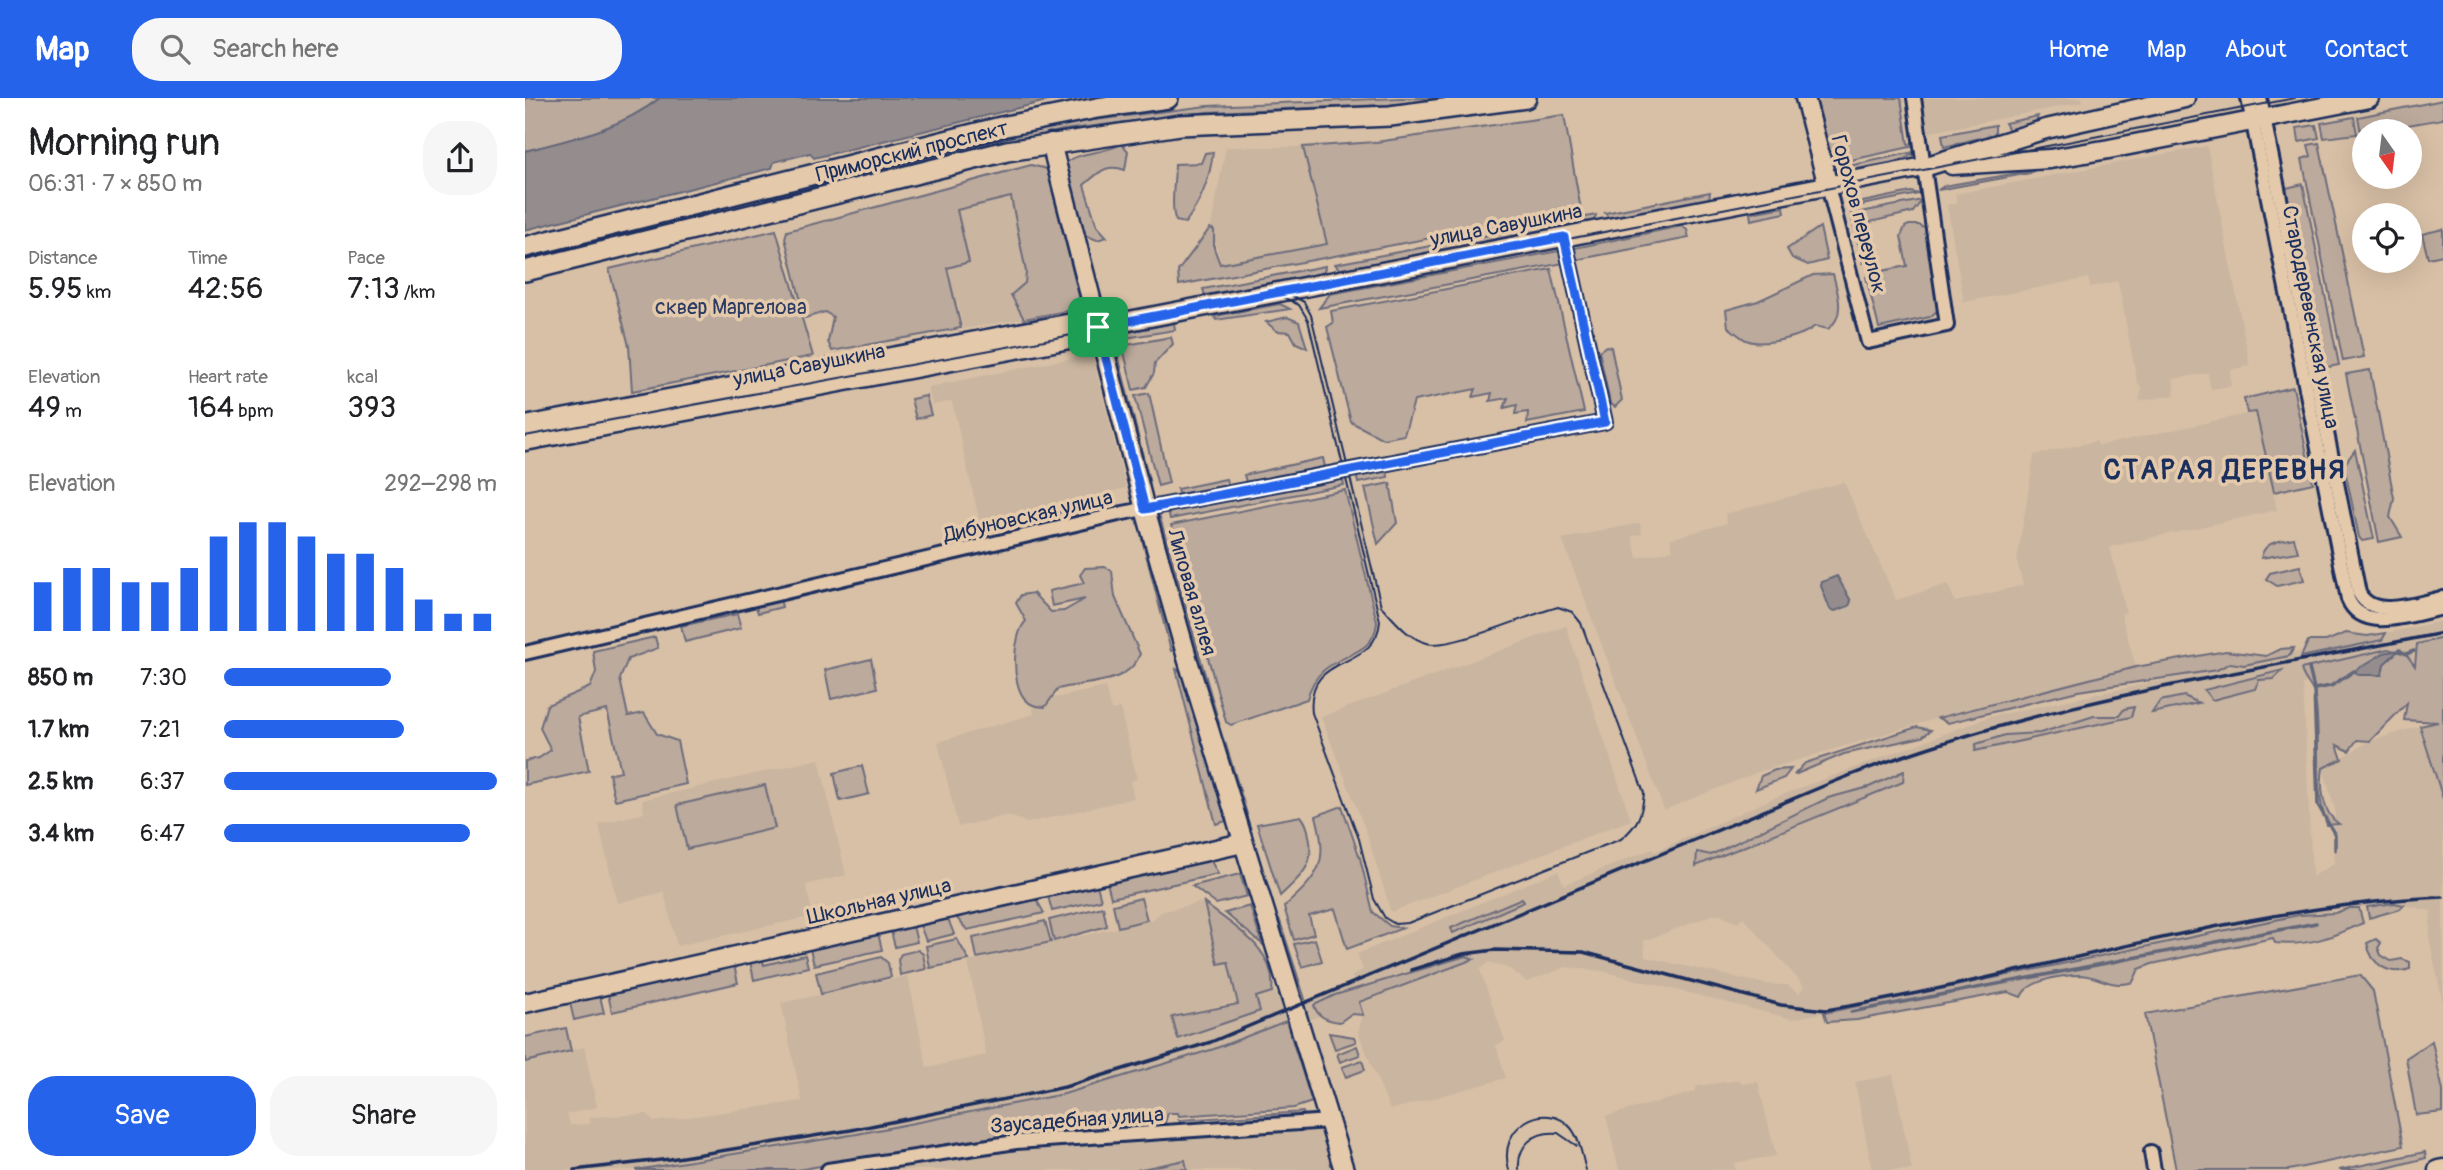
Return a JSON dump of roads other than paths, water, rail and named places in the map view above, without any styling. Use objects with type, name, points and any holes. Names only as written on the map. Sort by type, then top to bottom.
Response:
[{"type":"main road","name":"Приморский проспект","points":[[525,247],[1001,127],[1097,108],[1168,98]]},
{"type":"main road","name":"Приморский проспект","points":[[525,271],[995,154],[1051,143],[1180,125],[1440,112],[1526,98]]},
{"type":"main road","name":"Горохов переулок","points":[[1805,98],[1828,186]]},
{"type":"main road","name":"улица Савушкина","points":[[525,441],[1091,335],[1098,327],[1924,167],[2046,129],[2185,98]]},
{"type":"main road","name":"улица Савушкина","points":[[1924,167],[2050,159],[2369,98]]},
{"type":"main road","name":"Липовая аллея","points":[[1051,143],[1145,509],[1243,843],[1345,1170]]},
{"type":"main road","name":"улица Савушкина","points":[[525,426],[1088,320],[1098,327]]},
{"type":"main road","name":"Школьная улица","points":[[525,1003],[1243,843]]},
{"type":"street","points":[[1914,98],[1924,167]]},
{"type":"street","name":"Стародеревенская улица","points":[[2248,98],[2256,120],[2346,591],[2352,608],[2368,612]]},
{"type":"street","name":"Стародеревенская улица","points":[[2256,120],[2260,98]]},
{"type":"street","name":"Горохов переулок","points":[[1828,186],[1868,342],[1947,325],[1924,167]]},
{"type":"street","name":"Дибуновская улица","points":[[525,653],[1145,509],[1605,422],[1564,237]]},
{"type":"street","points":[[2368,612],[2443,598]]},
{"type":"street","points":[[2368,612],[2384,619],[2443,608]]},
{"type":"street","name":"Заусадебная улица","points":[[828,1170],[1016,1142],[1330,1121]]},
{"type":"street","points":[[2151,1152],[2154,1170]]},
{"type":"waterway","points":[[2399,650],[2406,654],[2414,651]]},
{"type":"waterway","points":[[2309,668],[2314,689],[2318,805],[2335,835],[2335,850]]},
{"type":"waterway","points":[[2314,689],[2331,686],[2354,671]]},
{"type":"waterway","points":[[1851,1012],[2316,923]]},
{"type":"tram line","points":[[525,436],[1099,330],[2295,98]]},
{"type":"tram line","points":[[1279,295],[1299,305],[1308,320],[1380,621],[1376,637],[1367,648],[1329,670],[1319,679],[1313,693],[1312,713],[1359,839],[1374,899],[1385,918],[1395,924],[1408,923],[1621,839],[1638,819],[1644,793],[1581,623],[1572,612],[1558,607],[1471,637],[1438,644],[1413,637],[1381,606],[1311,315],[1304,302],[1287,293]]},
{"type":"tram line","points":[[1509,1170],[1507,1154],[1510,1140],[1517,1129],[1526,1121],[1549,1116],[1561,1120],[1574,1132],[1586,1170]]},
{"type":"tram line","points":[[1519,1170],[1524,1147],[1541,1134],[1558,1133],[1577,1146]]},
{"type":"railway","points":[[574,1170],[670,1159],[851,1130],[1065,1087],[1211,1042],[1826,785],[1900,757],[1976,733],[2130,694],[2443,633]]},
{"type":"railway","points":[[1411,970],[1463,954],[1495,950],[1583,952],[1781,1005],[1826,1010],[1903,996],[2210,928],[2365,903],[2443,897]]},
{"type":"district","name":"СТАРАЯ ДЕРЕВНЯ","points":[[2225,469]]},
{"type":"park label","name":"сквер Маргелова","points":[[731,307]]}]
